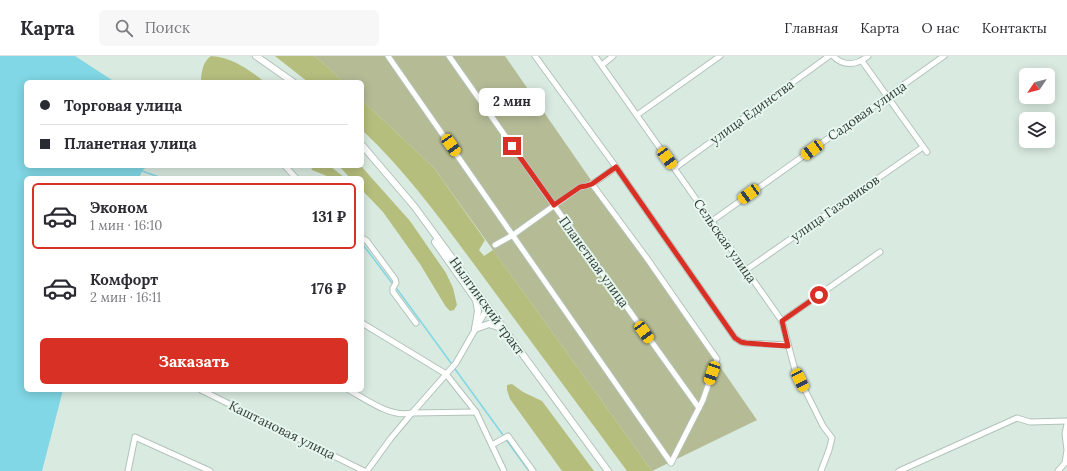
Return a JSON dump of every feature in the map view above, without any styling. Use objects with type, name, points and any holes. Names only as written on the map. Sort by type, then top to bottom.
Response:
[{"type":"main road","points":[[256,56],[290,80]]},
{"type":"main road","name":"Нылгинский тракт","points":[[364,147],[387,172],[421,216],[608,471]]},
{"type":"main road","points":[[421,216],[426,230],[476,300],[478,311],[475,329],[489,324],[504,329]]},
{"type":"street","points":[[388,56],[671,463],[699,408],[717,359],[646,257],[592,184]]},
{"type":"street","name":"Планетная улица","points":[[449,56],[699,408]]},
{"type":"street","points":[[535,56],[616,167],[735,338],[746,343],[788,346]]},
{"type":"street","name":"Сельская улица","points":[[595,56],[782,321],[795,370],[823,426],[832,438],[821,471]]},
{"type":"street","points":[[602,65],[613,56]]},
{"type":"street","points":[[637,115],[720,56]]},
{"type":"street","name":"улица Единства","points":[[675,168],[829,56]]},
{"type":"street","points":[[833,56],[842,63],[849,64],[856,64],[868,56]]},
{"type":"street","name":"Садовая улица","points":[[712,221],[944,56]]},
{"type":"street","points":[[862,61],[927,152]]},
{"type":"street","name":"улица Газовиков","points":[[746,270],[923,147]]},
{"type":"street","points":[[495,245],[513,235],[580,187],[592,184],[616,167]]},
{"type":"street","points":[[287,168],[294,176]]},
{"type":"street","points":[[364,240],[395,279],[396,283],[392,288],[393,292],[416,323]]},
{"type":"street","points":[[782,321],[880,252]]},
{"type":"street","points":[[367,471],[391,438],[456,363],[488,307]]},
{"type":"street","points":[[364,324],[446,374],[476,412],[504,471]]},
{"type":"street","name":"Каштановая улица","points":[[205,392],[364,471]]},
{"type":"street","points":[[353,392],[383,408],[404,415],[412,413],[476,412]]},
{"type":"street","points":[[899,471],[1017,418],[1030,422],[1067,421]]},
{"type":"street","points":[[1058,471],[1065,463],[1067,450],[1065,434],[1067,424]]},
{"type":"street","points":[[492,445],[508,436],[533,471]]},
{"type":"street","points":[[128,471],[135,437],[209,471]]},
{"type":"green space","points":[[211,56],[226,59],[246,69],[262,80],[201,80],[204,64]]},
{"type":"green space","points":[[275,56],[314,56],[341,80],[305,80]]},
{"type":"green space","points":[[314,56],[505,56],[757,420],[652,471],[434,168],[364,102],[364,80],[341,80]]},
{"type":"green space","points":[[364,102],[434,168],[485,240],[479,250],[484,256],[493,250],[652,471],[627,471],[442,221],[412,183],[364,132]]},
{"type":"green space","points":[[312,168],[332,168],[342,176],[327,176],[312,170]]},
{"type":"green space","points":[[341,168],[363,168],[410,221],[446,273],[453,288],[457,305],[454,310],[450,311],[446,307],[420,264],[383,212],[364,192],[364,176],[348,176]]},
{"type":"green space","points":[[512,384],[523,392],[542,401],[594,471],[562,471],[510,399],[507,385]]},
{"type":"water","points":[[0,56],[75,56],[112,80],[24,80],[24,168],[145,168],[140,176],[24,176],[24,392],[62,392],[42,471],[0,471]]},
{"type":"waterway","points":[[142,171],[156,176]]},
{"type":"waterway","points":[[364,246],[392,283]]},
{"type":"waterway","points":[[397,289],[451,363]]},
{"type":"waterway","points":[[455,369],[503,435]]},
{"type":"waterway","points":[[507,441],[529,471]]},
{"type":"route","points":[[512,146],[554,205],[580,187],[592,184],[616,167],[735,338],[741,342],[788,346],[782,321],[819,295]]}]
